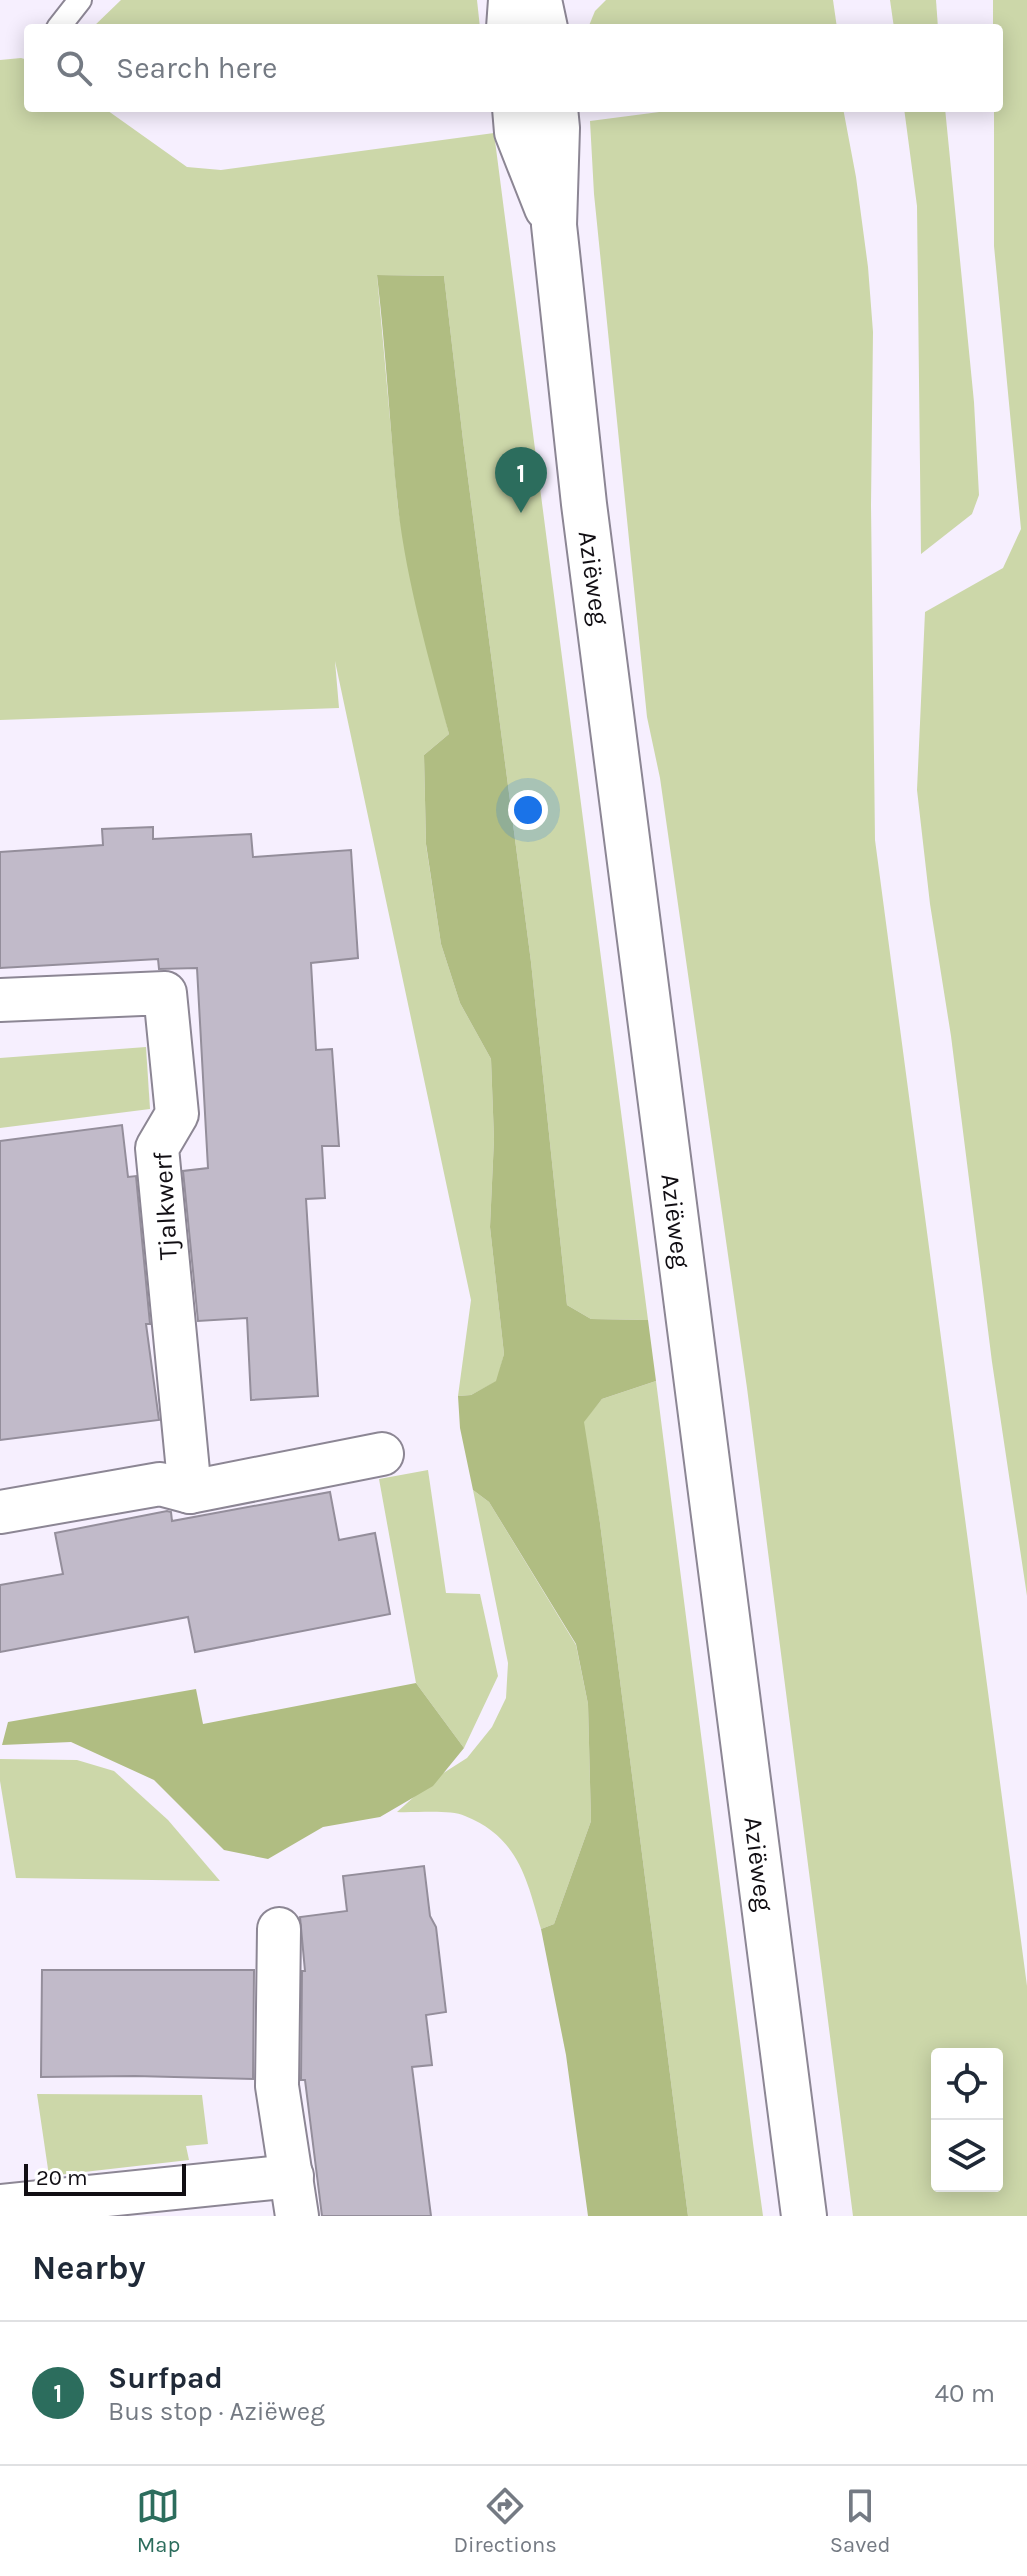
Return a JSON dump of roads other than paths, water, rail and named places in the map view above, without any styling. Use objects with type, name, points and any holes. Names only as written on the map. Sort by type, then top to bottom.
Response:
[{"type":"main road","points":[[509,24],[511,0]]},
{"type":"main road","points":[[539,0],[544,24]]},
{"type":"main road","name":"Aziëweg","points":[[536,119],[554,225],[584,504],[804,2216]]},
{"type":"street","name":"Tjalkwerf","points":[[0,1000],[165,993],[177,1114],[157,1148],[190,1492]]},
{"type":"street","points":[[0,1512],[160,1484],[190,1492],[382,1454]]},
{"type":"street","points":[[0,2206],[295,2196],[277,2086],[279,1929]]},
{"type":"lane","points":[[61,24],[80,0]]},
{"type":"place","name":"Surfpad","points":[[521,513]]}]
